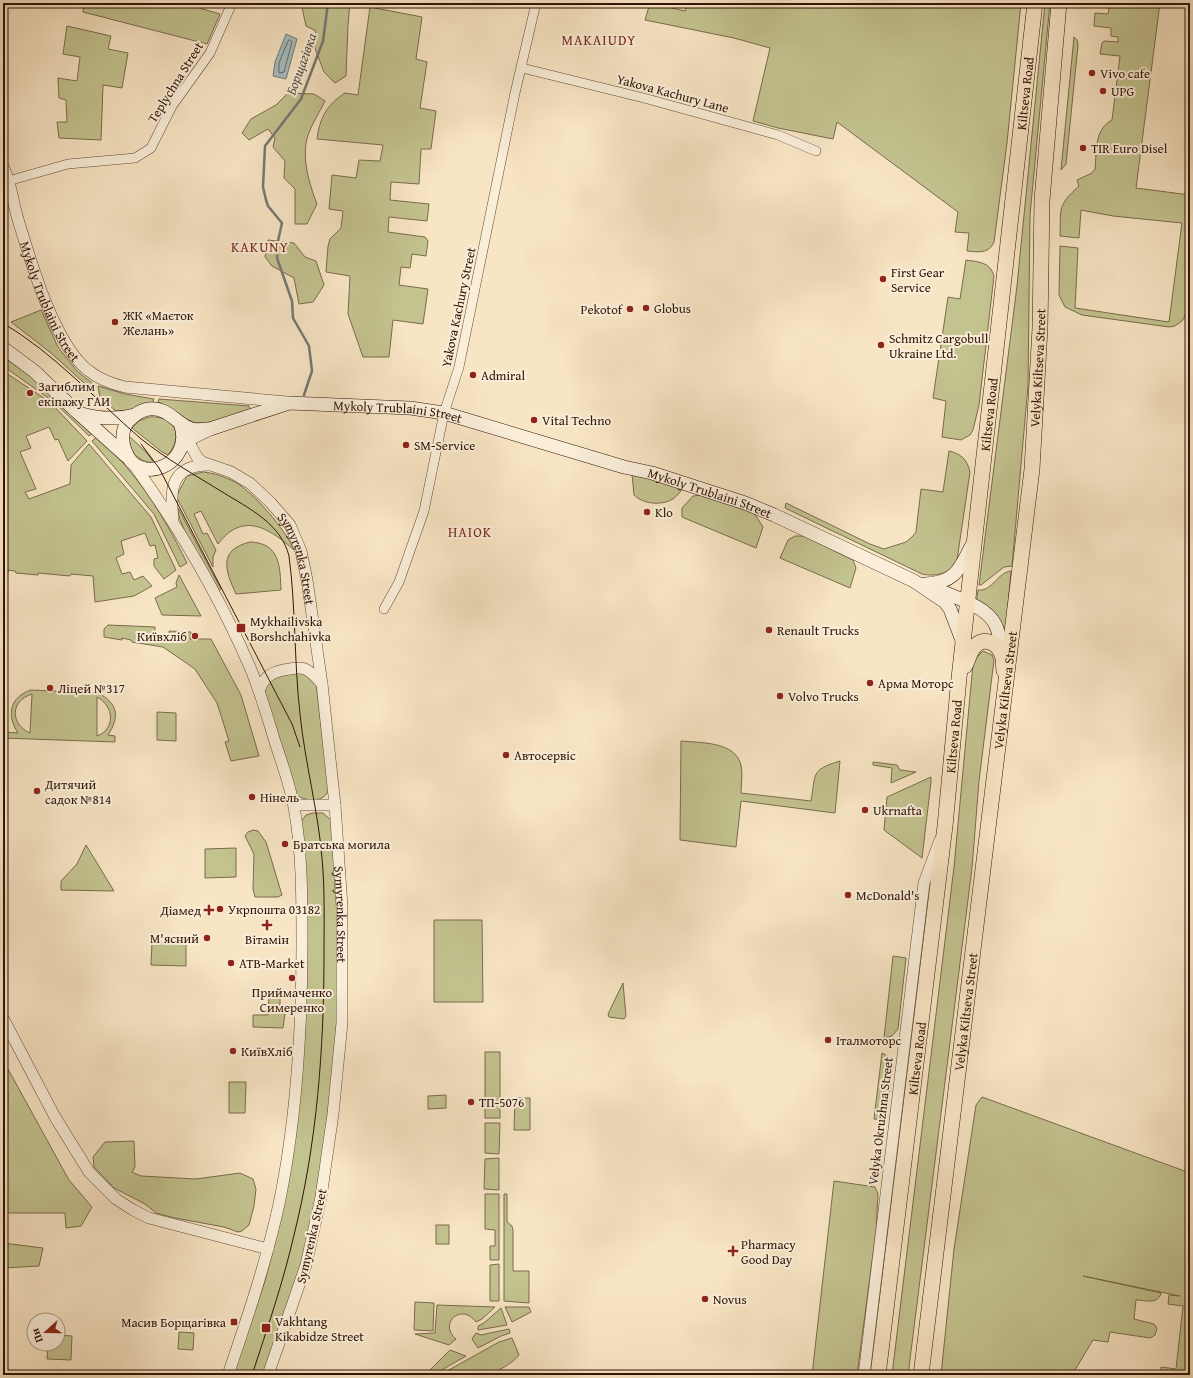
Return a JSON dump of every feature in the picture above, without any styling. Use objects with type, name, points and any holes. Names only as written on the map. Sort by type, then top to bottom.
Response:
[{"type":"highway","name":"Kiltseva Road","points":[[878,1375],[945,826],[959,678],[1035,3]]},
{"type":"highway","name":"Velyka Kiltseva Street","points":[[921,1375],[1032,469],[1040,328],[1042,200],[1059,3]]},
{"type":"highway","points":[[959,678],[973,647],[979,642],[988,641],[993,643],[1002,654],[1006,688]]},
{"type":"main road","points":[[3,348],[34,371],[130,461],[144,469],[159,468],[176,458],[183,435],[190,429],[210,429]]},
{"type":"main road","points":[[183,435],[210,429],[289,403]]},
{"type":"main road","name":"Mykoly Trublaini Street","points":[[289,403],[410,408],[444,412],[652,473],[744,503],[774,515],[920,582],[945,602],[950,609],[963,645]]},
{"type":"main road","points":[[76,412],[97,418],[114,419],[135,415],[149,409],[157,409],[166,412],[183,435]]},
{"type":"main road","points":[[130,461],[123,446],[124,429],[135,415]]},
{"type":"main road","points":[[920,582],[938,583],[952,577],[958,572],[975,539]]},
{"type":"main road","points":[[920,582],[980,608],[995,622],[999,634],[1002,654]]},
{"type":"street","name":"Teplychna Street","points":[[8,181],[68,164],[135,158],[151,148],[172,106],[210,53],[232,3]]},
{"type":"street","name":"Yakova Kachury Street","points":[[384,609],[399,582],[424,511],[444,412],[459,367],[515,93],[536,3]]},
{"type":"street","name":"Yakova Kachury Lane","points":[[522,68],[644,98],[778,135],[816,151]]},
{"type":"street","name":"Mykoly Trublaini Street","points":[[3,164],[36,272],[51,314],[69,350],[89,372],[100,379],[125,387],[289,403]]},
{"type":"street","name":"Symyrenka Street","points":[[183,435],[197,457],[209,465],[231,472],[251,484],[271,503],[290,525],[301,552],[306,570],[322,684],[335,805],[342,906],[342,1023],[333,1114],[321,1197],[306,1266],[268,1375]]},
{"type":"street","points":[[130,461],[174,521],[229,624],[259,691],[294,805],[299,843],[302,923],[300,1041],[296,1085],[283,1183],[268,1249],[249,1315],[228,1375]]},
{"type":"street","points":[[174,521],[171,505],[173,486],[180,473],[192,466],[209,465]]},
{"type":"street","points":[[259,691],[267,676],[274,672],[288,669],[306,669],[311,672],[322,684]]},
{"type":"street","points":[[294,805],[335,805]]},
{"type":"street","name":"Velyka Okruzhna Street","points":[[864,1375],[924,883],[945,826]]},
{"type":"street","points":[[3,1018],[55,1117],[89,1172],[107,1191],[133,1210],[149,1218],[255,1244],[268,1249]]},
{"type":"green space","points":[[84,3],[182,3],[220,14],[207,44],[83,12]]},
{"type":"green space","points":[[301,3],[350,3],[346,76],[335,83],[324,72],[313,43],[316,31],[306,26]]},
{"type":"green space","points":[[650,3],[685,11],[688,3],[1021,3],[1007,143],[994,242],[992,246],[983,251],[967,251],[969,233],[955,232],[958,212],[837,122],[833,139],[778,128],[753,121],[770,48],[734,38],[645,20]]},
{"type":"green space","points":[[1045,3],[1050,3],[1030,215],[1028,386],[1012,566],[1004,567],[979,585],[1017,286]]},
{"type":"green space","points":[[1085,3],[1160,3],[1136,188],[1190,195],[1190,286],[1187,312],[1182,321],[1175,326],[1169,327],[1082,315],[1065,307],[1059,295],[1060,246],[1078,248],[1075,308],[1169,322],[1182,223],[1113,216],[1081,210],[1079,238],[1060,236],[1061,213],[1064,203],[1079,186],[1077,180],[1092,173],[1095,169],[1099,135],[1106,124],[1112,120],[1120,56],[1100,54],[1102,43],[1104,41],[1118,42],[1118,37],[1111,36],[1111,28],[1094,26],[1095,13],[1108,14],[1109,8],[1085,5]]},
{"type":"green space","points":[[370,7],[422,17],[416,59],[427,62],[420,108],[436,111],[431,149],[421,149],[419,184],[391,182],[390,200],[429,204],[427,221],[389,217],[388,232],[425,237],[428,241],[426,256],[412,254],[410,268],[401,267],[399,285],[428,289],[423,324],[393,320],[389,357],[363,357],[348,314],[350,276],[326,272],[328,246],[330,239],[341,228],[343,211],[329,209],[332,175],[356,178],[359,160],[380,161],[383,145],[317,139],[322,118],[333,102],[345,93],[358,95]]},
{"type":"green space","points":[[67,26],[111,36],[108,49],[128,53],[122,88],[103,85],[101,140],[59,138],[57,122],[67,122],[66,100],[59,98],[58,78],[77,81],[80,57],[63,54]]},
{"type":"green space","points":[[1074,37],[1077,40],[1078,45],[1066,164],[1061,170]]},
{"type":"green space","points":[[288,93],[314,94],[325,101],[308,135],[306,143],[305,152],[307,170],[317,204],[307,224],[295,224],[295,189],[284,178],[285,161],[273,147],[275,138],[268,129],[249,140],[242,133],[251,119],[276,105]]},
{"type":"green space","points":[[268,240],[294,243],[305,257],[316,261],[324,285],[313,302],[299,304],[294,278],[272,266],[265,257]]},
{"type":"green space","points":[[966,260],[980,262],[987,265],[994,276],[979,405],[973,430],[970,435],[961,440],[942,437],[946,401],[933,398],[948,297],[960,299]]},
{"type":"green space","points":[[41,310],[58,347],[77,371],[92,383],[94,392],[51,353],[11,322]]},
{"type":"green space","points":[[3,352],[94,432],[89,436],[54,402],[3,366]]},
{"type":"green space","points":[[3,371],[50,402],[87,441],[68,461],[58,439],[55,440],[49,427],[26,436],[31,448],[20,452],[36,489],[25,492],[29,499],[70,484],[71,465],[89,444],[151,517],[176,570],[164,579],[154,566],[154,559],[158,558],[155,545],[150,546],[145,533],[121,541],[124,554],[116,558],[122,574],[130,572],[134,580],[143,576],[152,586],[134,596],[95,602],[93,576],[71,574],[70,576],[38,573],[38,575],[16,573],[15,571],[8,570],[8,572],[3,570]]},
{"type":"green space","points":[[98,386],[125,394],[154,399],[153,402],[120,414],[100,398]]},
{"type":"green space","points":[[159,399],[249,406],[250,409],[221,419],[199,423],[189,420],[158,402]]},
{"type":"green space","points":[[149,417],[165,419],[171,423],[174,428],[176,434],[175,440],[173,448],[168,455],[162,452],[132,428],[139,421]]},
{"type":"green space","points":[[98,436],[137,480],[148,495],[168,527],[187,563],[180,567],[154,514],[92,441]]},
{"type":"green space","points":[[129,436],[146,452],[154,463],[143,460],[136,455],[131,447]]},
{"type":"green space","points":[[949,451],[957,454],[965,460],[970,472],[957,560],[951,569],[937,575],[922,574],[785,508],[786,503],[870,544],[884,549],[906,542],[916,532],[921,489],[943,492]]},
{"type":"green space","points":[[203,472],[215,474],[231,480],[243,487],[269,513],[284,532],[294,550],[275,535],[256,526],[237,528],[227,534],[218,544],[201,511],[194,514],[203,534],[207,533],[216,550],[213,557],[213,567],[177,498],[187,476]]},
{"type":"green space","points":[[632,474],[684,487],[673,499],[663,503],[647,502],[634,495]]},
{"type":"green space","points":[[702,495],[754,513],[763,527],[756,548],[682,517],[682,508],[693,496]]},
{"type":"green space","points":[[178,508],[221,589],[218,591],[187,537],[182,525]]},
{"type":"green space","points":[[795,536],[804,536],[853,560],[856,568],[850,588],[780,558],[788,540]]},
{"type":"green space","points":[[250,542],[260,543],[273,551],[279,565],[281,590],[236,594],[229,577],[227,562],[233,550]]},
{"type":"green space","points":[[1011,571],[1006,628],[1004,629],[976,603],[978,590],[987,588],[1006,572]]},
{"type":"green space","points":[[179,575],[201,616],[162,615],[155,598],[177,587],[176,583]]},
{"type":"green space","points":[[108,625],[155,627],[155,635],[169,635],[169,631],[191,632],[190,639],[211,639],[241,695],[259,756],[231,761],[225,742],[229,741],[217,703],[195,669],[163,647],[132,642],[131,640],[122,638],[122,640],[104,637],[104,629]]},
{"type":"green space","points":[[983,651],[992,655],[994,660],[979,781],[972,868],[908,1375],[892,1375],[954,867],[973,664],[976,658]]},
{"type":"green space","points":[[298,672],[311,676],[316,683],[329,789],[327,794],[323,797],[314,800],[305,799],[296,795],[265,696],[265,686],[278,674]]},
{"type":"green space","points":[[31,690],[98,693],[110,701],[115,711],[114,722],[108,735],[115,736],[115,742],[3,738],[3,732],[18,733],[14,726],[11,713],[14,702],[24,693]],"holes":[[[32,694],[30,733],[23,729],[19,724],[15,713],[16,707],[20,702],[25,697]],[[97,697],[107,706],[110,717],[110,723],[107,728],[103,733],[97,736]]]},
{"type":"green space","points":[[157,712],[176,713],[176,741],[157,740]]},
{"type":"green space","points":[[681,741],[707,743],[724,747],[732,751],[741,765],[741,793],[811,801],[816,774],[824,767],[840,761],[835,813],[741,801],[736,847],[680,840]]},
{"type":"green space","points":[[873,762],[897,765],[900,770],[916,772],[891,783],[892,768],[873,765]]},
{"type":"green space","points":[[931,777],[922,858],[884,830],[887,797]]},
{"type":"green space","points":[[323,813],[332,821],[339,927],[336,1046],[318,1193],[298,1280],[265,1375],[233,1375],[265,1281],[276,1238],[305,1033],[307,929],[300,823],[306,815]]},
{"type":"green space","points":[[253,830],[258,831],[266,842],[282,895],[278,897],[255,897],[253,889],[254,854],[245,836],[248,832]]},
{"type":"green space","points":[[86,845],[114,891],[61,890],[61,881],[77,864]]},
{"type":"green space","points":[[236,848],[236,877],[205,878],[205,849]]},
{"type":"green space","points":[[434,920],[482,920],[483,1002],[434,1002]]},
{"type":"green space","points":[[152,942],[186,943],[186,966],[151,965]]},
{"type":"green space","points":[[893,956],[906,958],[898,1029],[892,1036],[884,1038]]},
{"type":"green space","points":[[623,983],[626,1016],[624,1019],[609,1017],[608,1014]]},
{"type":"green space","points":[[269,996],[280,996],[280,1013],[285,1014],[283,1028],[253,1027],[253,1015],[268,1015]]},
{"type":"green space","points":[[485,1052],[500,1052],[500,1118],[485,1118]]},
{"type":"green space","points":[[882,1053],[889,1057],[893,1065],[886,1120],[874,1119]]},
{"type":"green space","points":[[3,1060],[69,1180],[92,1207],[81,1226],[66,1228],[65,1213],[3,1213],[3,1181],[7,1181],[8,1091],[3,1090]]},
{"type":"green space","points":[[229,1082],[246,1082],[245,1113],[229,1113]]},
{"type":"green space","points":[[446,1095],[446,1108],[428,1109],[428,1096]]},
{"type":"green space","points":[[982,1097],[1190,1173],[1190,1347],[1188,1375],[1161,1375],[1161,1367],[1176,1369],[1183,1306],[1168,1304],[1169,1295],[1180,1296],[1083,1276],[1161,1293],[1157,1299],[1154,1300],[1136,1300],[1134,1319],[1154,1324],[1157,1328],[1155,1335],[1150,1338],[1110,1332],[1108,1342],[1093,1340],[1072,1375],[941,1375],[954,1249],[976,1105]]},
{"type":"green space","points":[[515,1098],[530,1098],[530,1130],[514,1130]]},
{"type":"green space","points":[[485,1123],[500,1123],[499,1154],[485,1153]]},
{"type":"green space","points":[[134,1141],[135,1167],[132,1172],[141,1176],[196,1179],[240,1173],[253,1179],[256,1189],[254,1206],[249,1225],[242,1231],[238,1232],[224,1227],[156,1213],[145,1204],[114,1188],[94,1167],[93,1157],[105,1142]]},
{"type":"green space","points":[[499,1158],[499,1190],[484,1189],[485,1159]]},
{"type":"green space","points":[[834,1181],[875,1187],[878,1194],[876,1231],[857,1375],[812,1375]]},
{"type":"green space","points":[[485,1194],[499,1194],[499,1260],[490,1260],[490,1246],[495,1246],[495,1230],[485,1229]]},
{"type":"green space","points":[[504,1194],[507,1194],[507,1222],[512,1226],[513,1230],[513,1271],[529,1271],[529,1303],[504,1301]]},
{"type":"green space","points":[[436,1225],[449,1225],[449,1244],[436,1244]]},
{"type":"green space","points":[[3,1243],[43,1248],[39,1266],[3,1268]]},
{"type":"green space","points":[[499,1264],[499,1301],[490,1301],[490,1265]]},
{"type":"green space","points":[[415,1302],[434,1303],[433,1331],[414,1330]]},
{"type":"green space","points":[[437,1305],[495,1307],[482,1319],[476,1322],[470,1316],[464,1314],[454,1317],[450,1322],[449,1327],[451,1333],[456,1339],[449,1345],[415,1334],[435,1333]]},
{"type":"green space","points":[[505,1307],[529,1307],[531,1312],[512,1322]]},
{"type":"green space","points":[[501,1308],[507,1325],[478,1330],[478,1326],[484,1323]]},
{"type":"green space","points":[[509,1329],[510,1333],[478,1348],[472,1339],[476,1333],[481,1335]]},
{"type":"green space","points":[[179,1332],[194,1333],[193,1350],[178,1349]]},
{"type":"green space","points":[[66,1336],[72,1336],[71,1360],[47,1359],[47,1352],[66,1352]]},
{"type":"green space","points":[[512,1338],[519,1355],[509,1364],[500,1369],[487,1375],[440,1375],[499,1342]]},
{"type":"green space","points":[[450,1350],[466,1356],[433,1375],[425,1375]]},
{"type":"water","points":[[286,34],[297,39],[286,79],[273,76],[275,62]]},
{"type":"waterway","name":"Борщагівка","points":[[304,395],[312,371],[309,346],[293,318],[292,301],[277,258],[278,241],[282,223],[268,206],[263,187],[265,146],[301,99],[323,41],[328,3]]},
{"type":"tram line","points":[[3,323],[22,335],[57,363],[150,446],[263,518],[279,535],[289,556],[293,596],[300,714],[318,822],[323,870],[323,1025],[314,1131],[302,1200],[285,1271],[252,1375]]},
{"type":"tram line","points":[[141,444],[159,468],[292,724],[300,747]]},
{"type":"place","name":"Vivo cafe","points":[[1092,73]]},
{"type":"place","name":"UPG","points":[[1103,91]]},
{"type":"place","name":"TIR Euro Disel","points":[[1083,148]]},
{"type":"place","name":"First Gear Service","points":[[883,279]]},
{"type":"place","name":"Globus","points":[[646,308]]},
{"type":"place","name":"Pekotof","points":[[630,309]]},
{"type":"place","name":"ЖК «Маєток Желань»","points":[[115,322]]},
{"type":"place","name":"Schmitz Cargobull Ukraine Ltd.","points":[[881,345]]},
{"type":"place","name":"Admiral","points":[[473,375]]},
{"type":"place","name":"Загиблим екіпажу ГАИ","points":[[30,393]]},
{"type":"place","name":"Vital Techno","points":[[534,420]]},
{"type":"place","name":"SM-Service","points":[[406,445]]},
{"type":"place","name":"Klo","points":[[647,512]]},
{"type":"place","name":"Mykhailivska Borshchahivka","points":[[241,628]]},
{"type":"place","name":"Renault Trucks","points":[[769,630]]},
{"type":"place","name":"Київхліб","points":[[195,636]]},
{"type":"place","name":"Арма Моторс","points":[[870,683]]},
{"type":"place","name":"Ліцей №317","points":[[50,688]]},
{"type":"place","name":"Volvo Trucks","points":[[780,696]]},
{"type":"place","name":"Автосервіс","points":[[506,755]]},
{"type":"place","name":"Дитячий садок №814","points":[[37,791]]},
{"type":"place","name":"Нінель","points":[[252,797]]},
{"type":"place","name":"Ukrnafta","points":[[865,810]]},
{"type":"place","name":"Братська могила","points":[[285,844]]},
{"type":"place","name":"McDonald's","points":[[848,895]]},
{"type":"place","name":"Укрпошта 03182","points":[[220,909]]},
{"type":"place","name":"Діамед","points":[[209,910]]},
{"type":"place","name":"Вітамін","points":[[267,925]]},
{"type":"place","name":"М'ясний","points":[[207,938]]},
{"type":"place","name":"ATB-Market","points":[[231,963]]},
{"type":"place","name":"Приймаченко Симеренко","points":[[292,978]]},
{"type":"place","name":"Італмоторс","points":[[828,1040]]},
{"type":"place","name":"КиївХліб","points":[[233,1051]]},
{"type":"place","name":"ТП-5076","points":[[471,1102]]},
{"type":"place","name":"Pharmacy Good Day","points":[[733,1251]]},
{"type":"place","name":"Novus","points":[[705,1299]]},
{"type":"place","name":"Масив Борщагівка","points":[[234,1322]]},
{"type":"place","name":"Vakhtang Kikabidze Street","points":[[266,1328]]},
{"type":"district","name":"MAKAIUDY","points":[[599,40]]},
{"type":"district","name":"KAKUNY","points":[[260,247]]},
{"type":"district","name":"HAIOK","points":[[470,532]]}]
